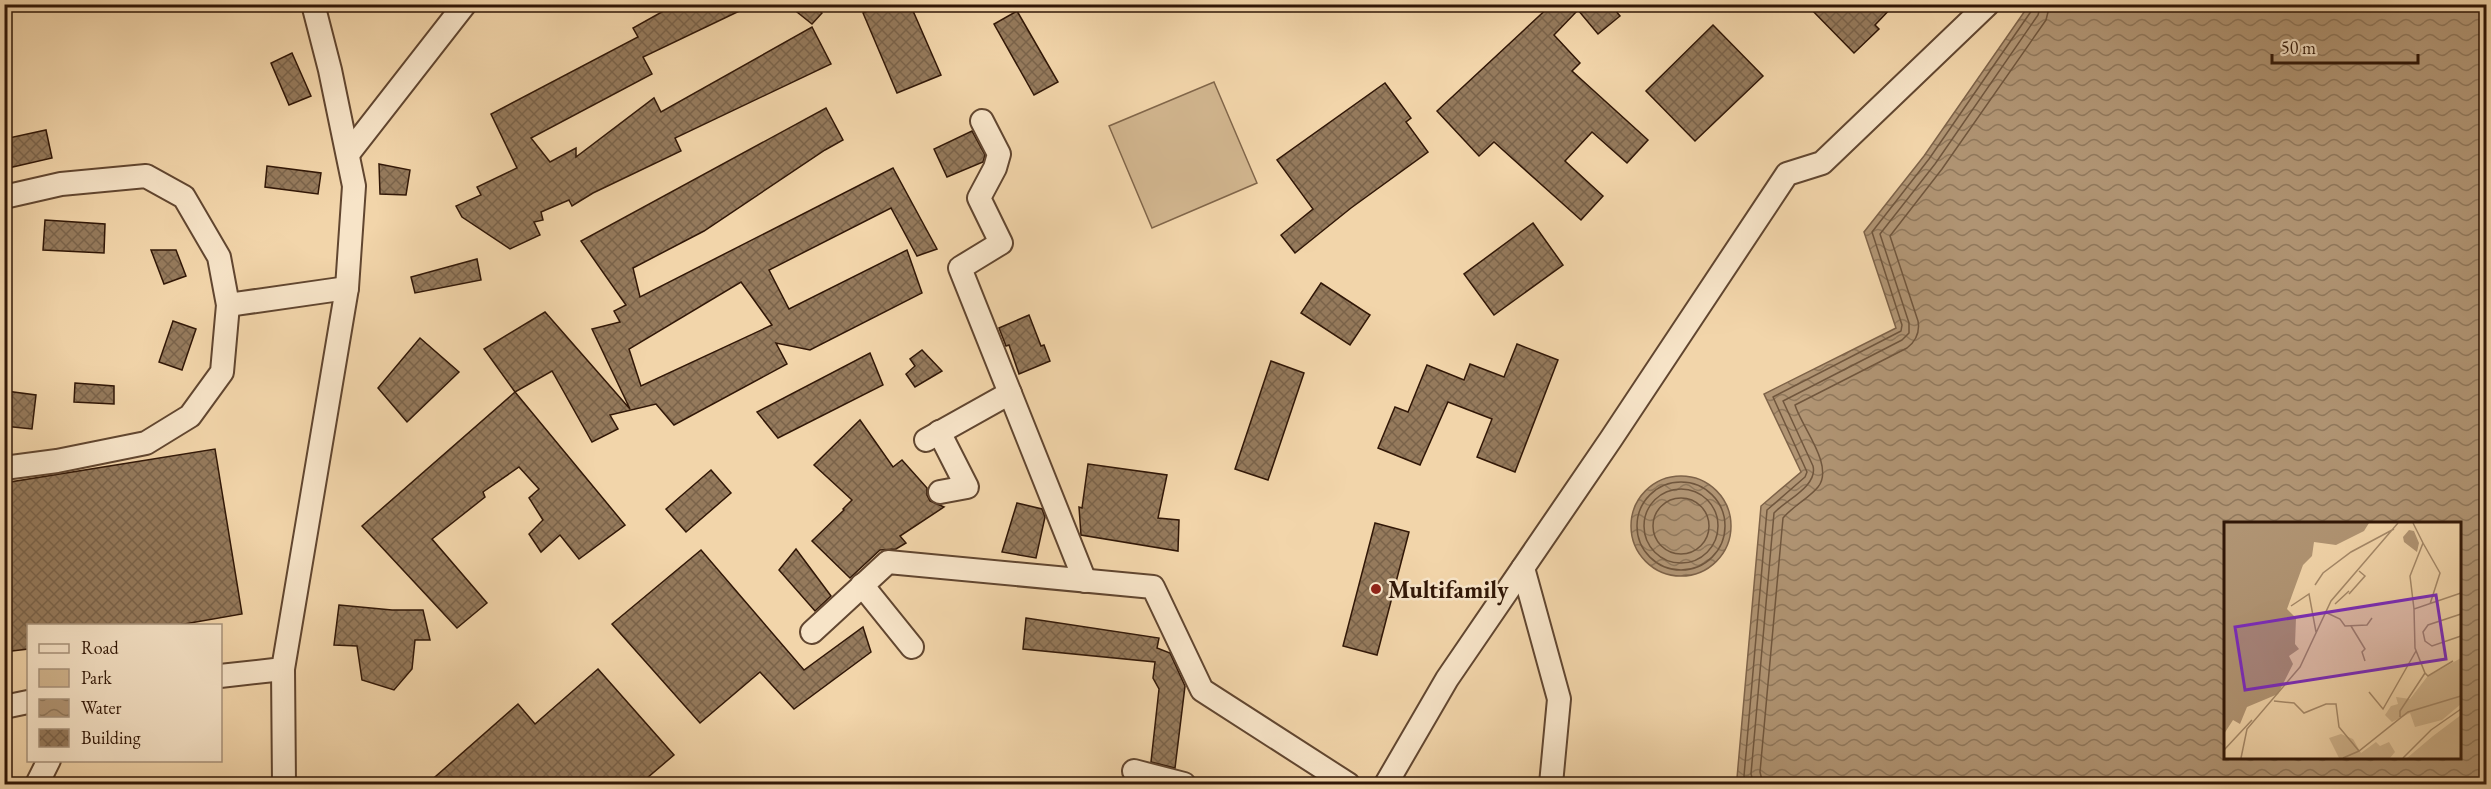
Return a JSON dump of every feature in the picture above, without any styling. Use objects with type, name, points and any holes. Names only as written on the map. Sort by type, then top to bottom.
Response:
[{"type":"street","points":[[284,784],[283,669],[347,288],[354,186],[330,70],[313,4]]},
{"type":"street","points":[[348,154],[465,4]]},
{"type":"street","points":[[1386,784],[1447,679],[1787,174],[1822,163],[1988,4]]},
{"type":"street","points":[[982,121],[999,154],[995,168],[979,198],[1001,243],[960,268],[1084,581]]},
{"type":"street","points":[[4,197],[61,184],[146,176],[184,197],[219,257],[228,305],[222,372],[190,416],[146,443],[57,461],[4,468]]},
{"type":"street","points":[[228,305],[347,288]]},
{"type":"street","points":[[940,492],[967,487],[933,436],[1010,393]]},
{"type":"street","points":[[812,632],[888,562],[1153,587],[1202,690],[1348,784]]},
{"type":"street","points":[[1523,568],[1559,699],[1551,784]]},
{"type":"street","points":[[862,585],[912,647]]},
{"type":"street","points":[[222,676],[283,669]]},
{"type":"street","points":[[4,707],[27,702]]},
{"type":"street","points":[[37,784],[48,762]]},
{"type":"street","points":[[1134,771],[1184,784]]},
{"type":"green space","points":[[1214,82],[1257,183],[1152,228],[1109,126]]},
{"type":"water","points":[[2029,5],[2486,5],[2486,784],[1742,784],[1737,778],[1761,506],[1801,472],[1764,394],[1896,328],[1864,232],[1924,156]]},
{"type":"water","points":[[1681,476],[1700,479],[1717,490],[1728,507],[1731,526],[1728,545],[1717,562],[1700,573],[1681,576],[1662,573],[1645,562],[1634,545],[1631,526],[1634,507],[1645,490],[1662,479]]},
{"type":"building","points":[[676,4],[754,4],[643,57],[652,74],[531,138],[550,162],[576,148],[576,157],[654,98],[661,112],[812,27],[831,64],[675,138],[681,151],[593,193],[572,206],[569,200],[541,212],[543,220],[534,222],[540,235],[510,249],[462,217],[456,206],[481,195],[477,187],[517,168],[491,114],[638,37],[633,28]]},
{"type":"building","points":[[787,4],[813,4],[822,13],[812,24]]},
{"type":"building","points":[[883,4],[910,4],[941,75],[897,93],[863,13]]},
{"type":"building","points":[[1552,4],[1610,4],[1620,16],[1598,34],[1578,10],[1554,35],[1580,63],[1572,71],[1648,140],[1627,163],[1592,132],[1565,161],[1603,196],[1581,220],[1494,142],[1479,156],[1437,111]]},
{"type":"building","points":[[1806,4],[1895,4],[1875,25],[1879,29],[1854,53]]},
{"type":"building","points":[[1017,11],[1058,82],[1034,95],[994,24]]},
{"type":"building","points":[[1713,25],[1763,76],[1695,141],[1646,91]]},
{"type":"building","points":[[292,53],[311,96],[289,105],[271,63]]},
{"type":"building","points":[[1385,83],[1411,118],[1406,122],[1428,152],[1351,208],[1295,253],[1281,235],[1313,209],[1277,160]]},
{"type":"building","points":[[826,108],[843,140],[704,231],[633,268],[640,297],[893,168],[937,249],[917,256],[891,208],[769,270],[789,309],[907,250],[922,293],[810,350],[776,343],[787,364],[674,425],[656,404],[610,415],[618,429],[592,442],[552,371],[515,392],[484,349],[545,312],[630,409],[592,329],[620,322],[614,311],[626,305],[581,241]],"holes":[[[741,282],[772,325],[641,386],[629,349]]]},
{"type":"building","points":[[46,130],[52,158],[4,169],[4,139]]},
{"type":"building","points":[[972,131],[985,155],[983,162],[947,177],[934,149]]},
{"type":"building","points":[[379,164],[410,170],[406,195],[380,194]]},
{"type":"building","points":[[267,166],[321,173],[318,194],[265,187]]},
{"type":"building","points":[[45,220],[105,224],[104,253],[43,250]]},
{"type":"building","points":[[1533,223],[1563,265],[1494,315],[1464,274]]},
{"type":"building","points":[[151,250],[176,250],[186,276],[164,284]]},
{"type":"building","points":[[477,259],[481,280],[415,293],[411,277]]},
{"type":"building","points":[[1321,283],[1370,315],[1350,345],[1301,313]]},
{"type":"building","points":[[1029,315],[1041,346],[1044,345],[1050,361],[1019,374],[1009,345],[1006,346],[999,328]]},
{"type":"building","points":[[173,321],[196,329],[182,370],[159,362]]},
{"type":"building","points":[[420,338],[459,372],[407,422],[378,388]]},
{"type":"building","points":[[1517,344],[1558,360],[1515,472],[1477,457],[1492,419],[1448,402],[1420,465],[1378,448],[1395,407],[1408,412],[1427,365],[1464,380],[1470,364],[1504,377]]},
{"type":"building","points":[[922,350],[942,371],[915,387],[906,374],[915,366],[910,359]]},
{"type":"building","points":[[870,353],[883,385],[778,438],[757,412]]},
{"type":"building","points":[[1271,361],[1304,373],[1268,480],[1235,469]]},
{"type":"building","points":[[75,383],[114,386],[114,404],[74,402]]},
{"type":"building","points":[[6,391],[36,395],[32,429],[4,426]]},
{"type":"building","points":[[515,392],[625,525],[579,559],[560,535],[541,552],[529,534],[543,520],[529,498],[539,489],[519,467],[483,492],[485,497],[432,539],[487,603],[457,628],[362,526]]},
{"type":"building","points":[[860,420],[893,467],[902,460],[927,488],[930,501],[944,507],[900,536],[906,543],[896,549],[880,550],[850,578],[812,541],[852,500],[814,465]]},
{"type":"building","points":[[215,449],[242,614],[184,624],[27,624],[27,649],[4,652],[4,483]]},
{"type":"building","points":[[1088,464],[1167,475],[1158,518],[1179,520],[1178,551],[1081,535],[1079,507],[1082,508]]},
{"type":"building","points":[[711,470],[731,493],[686,532],[666,509]]},
{"type":"building","points":[[1017,503],[1042,509],[1045,517],[1036,558],[1002,552]]},
{"type":"building","name":"Multifamily","points":[[1375,523],[1409,532],[1377,655],[1343,646]]},
{"type":"building","points":[[796,549],[831,596],[815,611],[779,570]]},
{"type":"building","points":[[701,550],[804,670],[863,627],[871,652],[794,709],[760,672],[700,723],[612,624]]},
{"type":"building","points":[[339,605],[392,610],[423,610],[430,640],[415,640],[412,669],[394,690],[362,680],[357,646],[334,645]]},
{"type":"building","points":[[1026,618],[1159,638],[1157,648],[1170,653],[1185,686],[1175,768],[1151,762],[1159,689],[1153,678],[1155,662],[1023,649]]},
{"type":"building","points":[[598,669],[674,755],[640,784],[427,784],[518,704],[535,724]]},
{"type":"place","name":"Multifamily","points":[[1376,589]]}]
